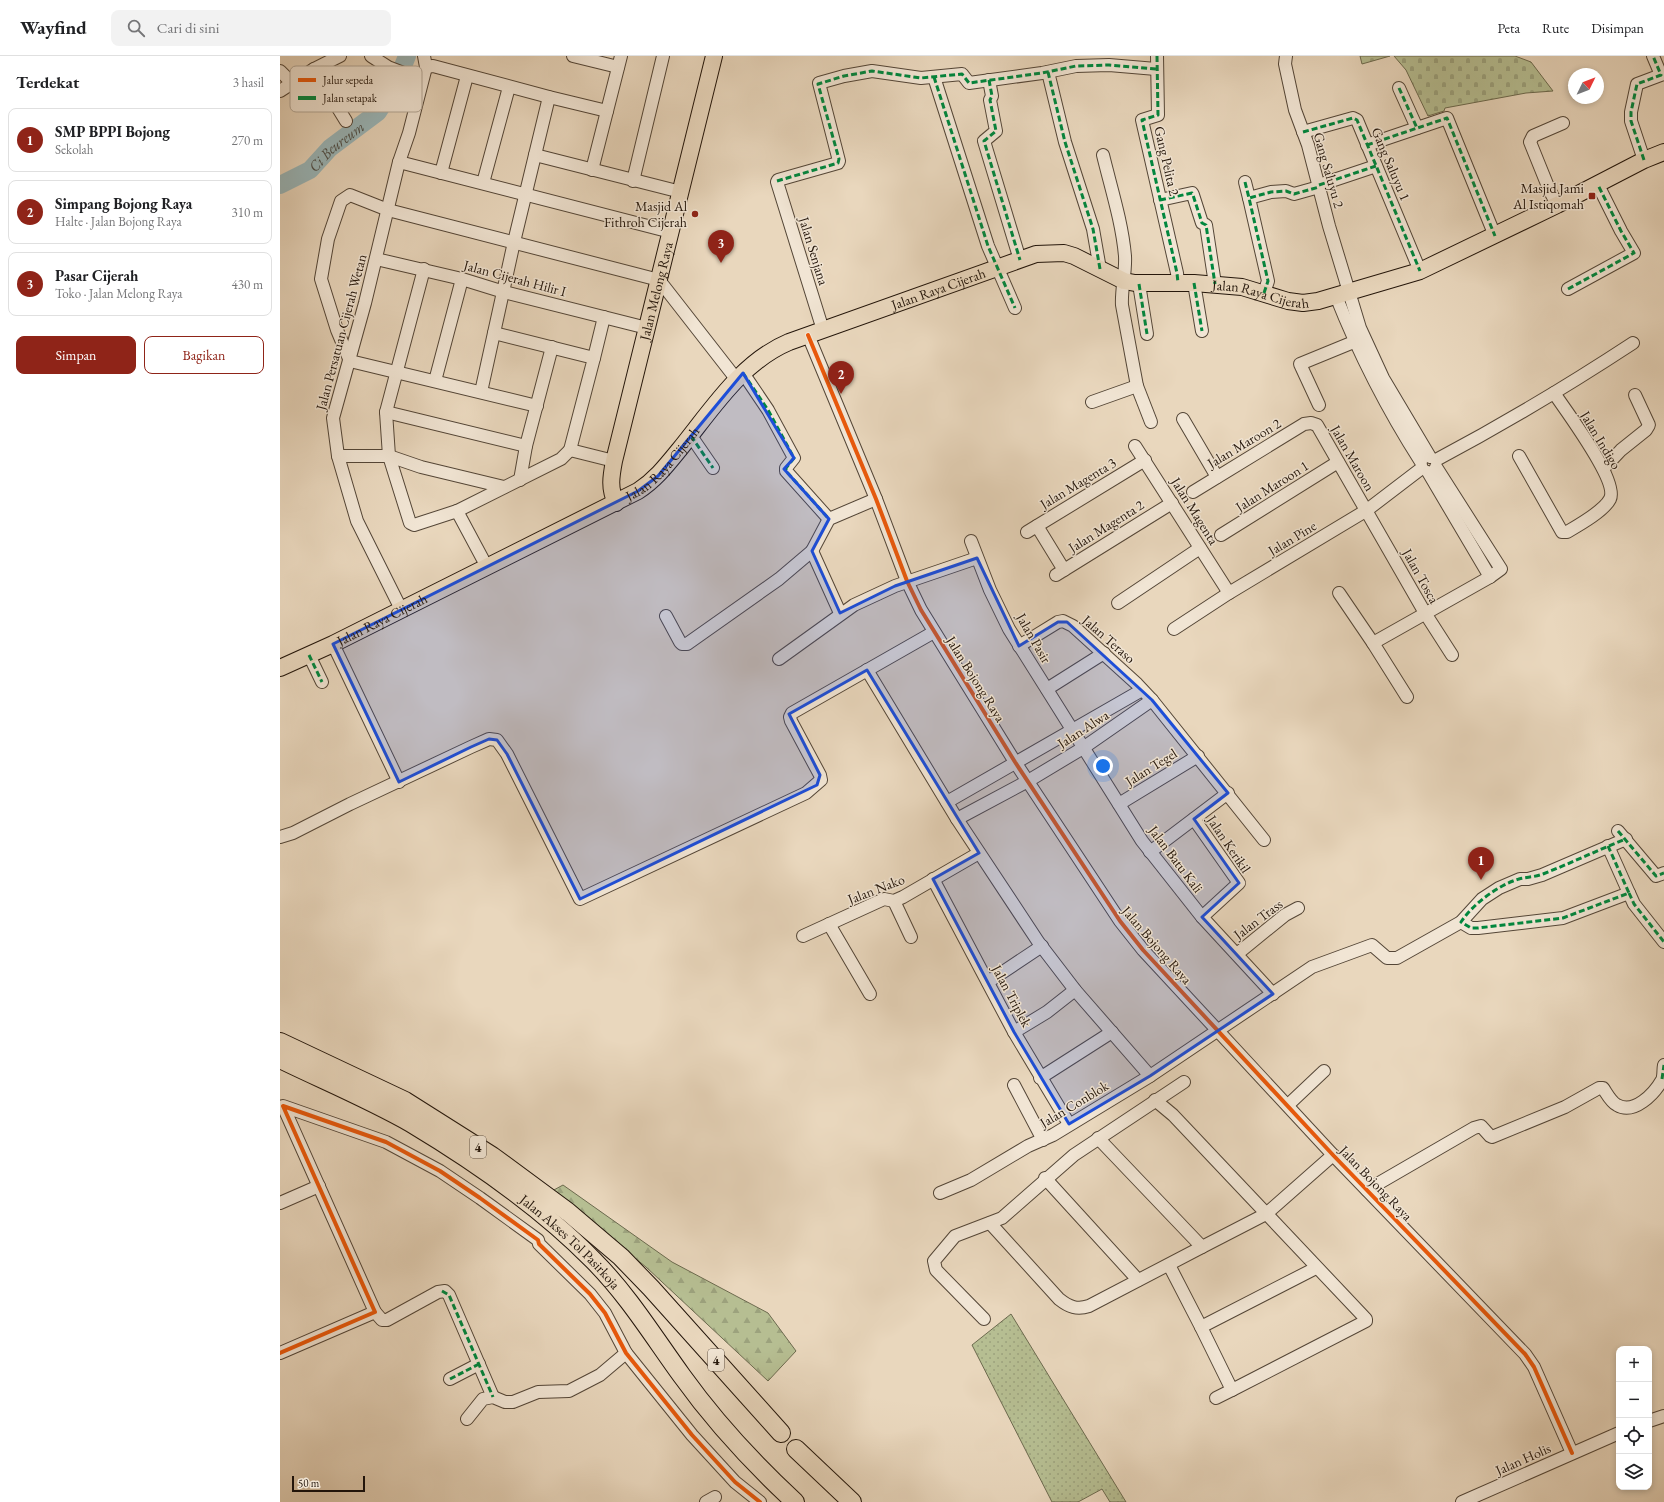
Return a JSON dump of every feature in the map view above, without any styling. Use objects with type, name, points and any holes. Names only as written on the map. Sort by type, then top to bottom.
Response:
[{"type":"highway","name":"Jalan Akses Tol Pasirkoja","points":[[280,1042],[405,1101],[492,1156],[568,1212],[620,1257],[651,1288],[781,1433]]},
{"type":"highway","name":"Jalan Akses Tol Pasirkoja","points":[[280,1059],[409,1122],[505,1184],[559,1228],[594,1261],[617,1287],[644,1320],[682,1376],[718,1422],[769,1478],[795,1502]]},
{"type":"highway","points":[[796,1449],[852,1502]]},
{"type":"main road","name":"Jalan Melong Raya","points":[[616,503],[611,492],[610,482],[614,460],[714,56]]},
{"type":"main road","name":"Jalan Raya Cijerah","points":[[280,668],[333,644],[616,503],[649,484],[740,376],[773,348],[1036,254],[1064,253],[1132,282],[1194,283],[1242,287],[1288,301],[1303,303],[1342,294],[1420,271],[1598,185],[1644,160],[1664,152]]},
{"type":"street","points":[[320,66],[340,56]]},
{"type":"street","points":[[371,56],[386,66]]},
{"type":"street","points":[[573,56],[619,61],[592,170]]},
{"type":"street","points":[[633,181],[663,56]]},
{"type":"street","name":"Gang Pelita 2","points":[[1157,56],[1156,69],[1158,115],[1142,120],[1178,273],[1178,283]]},
{"type":"street","name":"Gang Saluyu 2","points":[[1286,56],[1285,64],[1295,110],[1319,186],[1342,294],[1374,382],[1429,464],[1476,541],[1501,569],[1490,577],[1424,613]]},
{"type":"street","points":[[1644,160],[1631,121],[1631,112],[1637,84],[1660,75],[1653,56]]},
{"type":"street","points":[[427,60],[433,66],[467,76],[607,110]]},
{"type":"street","name":"Jalan Persatuan Cijerah Wetan","points":[[422,80],[427,60]]},
{"type":"street","points":[[1015,308],[999,267],[988,246],[934,77],[962,74],[969,83],[1048,72],[1076,66],[1109,65],[1156,69]]},
{"type":"street","points":[[280,71],[290,81]]},
{"type":"street","name":"Jalan Senjana","points":[[815,333],[777,181],[838,163],[839,161],[818,83],[844,76],[872,72],[921,78],[934,77]]},
{"type":"street","points":[[1048,72],[1065,142],[1093,229],[1100,269]]},
{"type":"street","points":[[441,173],[467,76]]},
{"type":"street","points":[[989,80],[992,96],[990,100],[996,131],[984,141],[1020,260]]},
{"type":"street","points":[[280,91],[290,84]]},
{"type":"street","points":[[483,183],[509,87]]},
{"type":"street","points":[[1399,88],[1417,128]]},
{"type":"street","points":[[481,392],[514,242],[549,97]]},
{"type":"street","points":[[340,112],[346,121]]},
{"type":"street","name":"Jalan Persatuan Cijerah Wetan","points":[[401,609],[357,521],[338,456],[334,418],[376,259],[399,162],[414,112]]},
{"type":"street","name":"Gang Saluyu 1","points":[[1303,132],[1353,118],[1357,120],[1420,271]]},
{"type":"street","points":[[1367,145],[1447,118],[1495,236]]},
{"type":"street","points":[[1557,205],[1530,142],[1533,136],[1563,123]]},
{"type":"street","points":[[535,155],[681,192]]},
{"type":"street","points":[[1103,155],[1116,205],[1125,256],[1147,334]]},
{"type":"street","points":[[399,162],[671,232]]},
{"type":"street","points":[[1249,198],[1271,192],[1286,190],[1294,194],[1376,166]]},
{"type":"street","points":[[1245,182],[1268,280],[1264,294]]},
{"type":"street","points":[[1568,289],[1634,253],[1598,185]]},
{"type":"street","points":[[1160,200],[1192,193],[1194,195],[1202,223],[1206,225],[1215,284]]},
{"type":"street","points":[[537,406],[350,361],[337,330],[322,279],[328,240],[341,201],[345,197],[350,196],[388,210],[659,280],[768,410],[794,458],[786,468],[786,471],[829,519]]},
{"type":"street","name":"Jalan Cijerah Hilir I","points":[[376,259],[424,269],[504,292],[647,328]]},
{"type":"street","points":[[424,269],[395,373],[386,412],[389,456],[410,523],[414,525],[456,512],[561,459],[570,450],[604,317]]},
{"type":"street","points":[[435,381],[462,279]]},
{"type":"street","points":[[1132,282],[1121,293],[1122,305],[1137,386],[1151,422]]},
{"type":"street","points":[[1194,283],[1202,331]]},
{"type":"street","points":[[494,333],[552,346],[594,358]]},
{"type":"street","name":"Jalan Bojong Raya","points":[[815,333],[907,581],[934,632],[1015,762],[1129,934],[1334,1155],[1529,1359],[1572,1453]]},
{"type":"street","points":[[1319,405],[1300,364],[1359,340]]},
{"type":"street","name":"Jalan Pine","points":[[1174,629],[1229,593],[1367,510],[1429,464],[1498,427],[1554,394],[1633,343]]},
{"type":"street","points":[[520,480],[526,446],[552,346]]},
{"type":"street","points":[[1092,402],[1137,386]]},
{"type":"street","name":"Jalan Indigo","points":[[1519,456],[1562,532],[1567,532],[1607,505],[1611,497],[1611,487],[1604,468],[1554,394]]},
{"type":"street","points":[[1604,468],[1622,450],[1646,430],[1649,425],[1635,395]]},
{"type":"street","points":[[386,412],[526,446]]},
{"type":"street","points":[[1183,419],[1217,477]]},
{"type":"street","name":"Jalan Maroon 2","points":[[1192,492],[1304,424],[1312,423]]},
{"type":"street","name":"Jalan Maroon","points":[[1312,423],[1317,425],[1367,510]]},
{"type":"street","points":[[691,436],[713,468]]},
{"type":"street","name":"Jalan Magenta","points":[[1135,446],[1229,593]]},
{"type":"street","points":[[570,450],[614,460]]},
{"type":"street","points":[[338,456],[389,456],[421,467],[504,487]]},
{"type":"street","name":"Jalan Magenta 3","points":[[1060,573],[1032,529],[1145,460]]},
{"type":"street","name":"Jalan Maroon 1","points":[[1221,535],[1338,462]]},
{"type":"street","points":[[666,616],[680,642],[682,644],[687,644],[780,579],[812,551],[829,519],[876,500]]},
{"type":"street","name":"Jalan Magenta 2","points":[[1060,573],[1172,503]]},
{"type":"street","name":"Jalan Tosca","points":[[1367,510],[1424,613],[1452,655]]},
{"type":"street","points":[[456,512],[487,567]]},
{"type":"street","name":"Jalan Pasir","points":[[971,541],[990,590],[1020,646],[1072,730]]},
{"type":"street","points":[[1118,603],[1200,548]]},
{"type":"street","points":[[812,551],[840,613]]},
{"type":"street","points":[[779,659],[840,613],[854,605],[907,581],[977,558]]},
{"type":"street","points":[[1339,593],[1407,697]]},
{"type":"street","points":[[1372,643],[1424,613]]},
{"type":"street","name":"Jalan Teraso","points":[[1020,646],[1058,622],[1063,621],[1073,626],[1104,653],[1152,700],[1228,793],[1264,840]]},
{"type":"street","points":[[280,837],[294,833],[350,804],[471,747],[489,739],[497,740],[507,754],[580,899],[806,793],[817,785],[821,780],[820,775],[794,729],[790,717],[792,713],[934,632]]},
{"type":"street","points":[[333,644],[399,782]]},
{"type":"street","points":[[1047,689],[1104,653]]},
{"type":"street","points":[[309,655],[322,682]]},
{"type":"street","points":[[867,670],[957,819],[1042,946],[1076,990],[1150,1076]]},
{"type":"street","name":"Jalan Alwa","points":[[947,802],[1142,690]]},
{"type":"street","name":"Jalan Alwa","points":[[957,819],[1083,748],[1152,700]]},
{"type":"street","name":"Jalan Batu Kali","points":[[1072,730],[1150,852],[1202,917],[1273,994]]},
{"type":"street","name":"Jalan Tegel","points":[[1119,804],[1198,756]]},
{"type":"street","points":[[1150,852],[1228,793]]},
{"type":"street","name":"Jalan Kerikil","points":[[1194,820],[1239,884],[1202,917]]},
{"type":"street","points":[[1629,893],[1563,918],[1478,928],[1471,928],[1460,922],[1482,899],[1499,888],[1520,879],[1528,879],[1542,875],[1608,846],[1622,835],[1656,876],[1664,873]]},
{"type":"street","points":[[1608,846],[1634,904],[1664,942]]},
{"type":"street","name":"Jalan Nako","points":[[802,936],[884,899],[894,901],[979,853]]},
{"type":"street","name":"Jalan Triplek","points":[[933,879],[1014,1032],[1040,1078],[1069,1124]]},
{"type":"street","points":[[894,901],[911,937]]},
{"type":"street","name":"Jalan Trass","points":[[1237,954],[1285,916],[1298,908]]},
{"type":"street","name":"Jalan Conblok","points":[[940,1193],[971,1180],[1028,1146],[1043,1140],[1150,1076],[1312,967],[1372,945],[1387,958],[1397,958],[1460,922]]},
{"type":"street","points":[[829,924],[870,994]]},
{"type":"street","points":[[988,982],[1042,946]]},
{"type":"street","points":[[1014,1032],[1047,1012],[1076,990]]},
{"type":"street","points":[[1040,1078],[1112,1032]]},
{"type":"street","points":[[1367,1190],[1474,1128],[1481,1126],[1490,1136],[1492,1136],[1565,1107],[1598,1088],[1603,1088],[1612,1101],[1620,1107],[1637,1105],[1647,1098],[1662,1079],[1664,1065]]},
{"type":"street","points":[[1288,1105],[1324,1071]]},
{"type":"street","points":[[984,1319],[936,1270],[934,1261],[955,1236],[990,1223],[1011,1211],[1045,1178],[1098,1138],[1184,1082]]},
{"type":"street","points":[[1014,1085],[1043,1140]]},
{"type":"street","points":[[1155,1100],[1173,1115],[1316,1268],[1355,1305],[1366,1319],[1366,1321],[1216,1398]]},
{"type":"street","points":[[493,1397],[448,1294],[445,1291],[438,1292],[387,1320],[382,1320],[375,1312],[283,1106],[386,1142],[447,1175],[538,1240],[539,1244],[590,1294],[605,1314],[626,1353],[692,1435],[735,1482],[760,1502]]},
{"type":"street","points":[[1098,1138],[1202,1247]]},
{"type":"street","points":[[990,1223],[1059,1299],[1071,1307],[1080,1309],[1089,1306],[1266,1214],[1334,1155]]},
{"type":"street","points":[[1045,1178],[1138,1280]]},
{"type":"street","points":[[280,1203],[319,1186]]},
{"type":"street","points":[[1168,1265],[1232,1390]]},
{"type":"street","points":[[1201,1327],[1316,1268]]},
{"type":"street","points":[[280,1354],[375,1312]]},
{"type":"street","points":[[467,1419],[483,1398],[493,1397],[505,1402],[513,1402],[538,1392],[569,1391],[600,1375],[626,1353]]},
{"type":"street","points":[[450,1379],[479,1364]]},
{"type":"street","points":[[1652,1420],[1664,1416]]},
{"type":"street","name":"Jalan Holis","points":[[1462,1502],[1616,1434]]},
{"type":"highlighted area","points":[[743,373],[794,458],[784,469],[829,519],[812,551],[840,613],[895,586],[977,558],[1019,646],[1058,622],[1067,622],[1152,700],[1228,793],[1194,819],[1239,883],[1202,917],[1273,994],[1150,1076],[1069,1124],[1014,1032],[933,879],[979,853],[867,670],[789,714],[820,775],[817,785],[580,899],[507,754],[497,740],[489,739],[399,782],[333,644],[638,491],[658,476]]},
{"type":"green space","points":[[1360,56],[1390,56],[1362,64]]},
{"type":"green space","points":[[1394,56],[1515,56],[1531,62],[1553,91],[1526,93],[1445,108],[1444,111],[1428,116],[1406,70]]},
{"type":"green space","points":[[563,1185],[672,1262],[768,1313],[796,1351],[768,1381],[646,1267],[552,1191]]},
{"type":"green space","points":[[1011,1314],[1126,1502],[1110,1502],[1102,1489],[1078,1502],[1052,1502],[972,1345]]},
{"type":"waterway","name":"Ci Beureum","points":[[403,66],[407,56]]},
{"type":"waterway","name":"Ci Beureum","points":[[280,185],[310,170],[330,148],[378,112]]},
{"type":"marked path","points":[[1157,56],[1158,115],[1142,120],[1178,283]]},
{"type":"marked path","points":[[1644,160],[1631,121],[1631,112],[1637,84],[1661,75],[1653,56]]},
{"type":"marked path","points":[[777,181],[838,163],[839,159],[818,84],[844,76],[872,71],[921,78],[962,74],[969,83],[1042,73],[1076,66],[1109,65],[1156,69]]},
{"type":"marked path","points":[[1048,72],[1065,142],[1093,229],[1100,269]]},
{"type":"marked path","points":[[934,77],[988,246],[1015,308]]},
{"type":"marked path","points":[[989,80],[992,96],[990,100],[996,131],[984,141],[1020,260]]},
{"type":"marked path","points":[[1399,88],[1417,128]]},
{"type":"marked path","points":[[1303,132],[1353,118],[1357,120],[1420,271]]},
{"type":"marked path","points":[[1367,145],[1447,118],[1495,236]]},
{"type":"marked path","points":[[1319,185],[1376,166]]},
{"type":"marked path","points":[[1245,182],[1249,198]]},
{"type":"marked path","points":[[1568,289],[1634,253],[1598,185]]},
{"type":"marked path","points":[[1264,293],[1268,281],[1249,198],[1271,192],[1286,191],[1294,194],[1319,187]]},
{"type":"marked path","points":[[1160,200],[1192,193],[1202,223],[1206,225],[1215,284]]},
{"type":"marked path","points":[[1194,283],[1202,331]]},
{"type":"marked path","points":[[1139,284],[1147,334]]},
{"type":"marked path","points":[[743,373],[768,410],[794,458],[786,468],[786,471],[829,519]]},
{"type":"marked path","points":[[691,436],[713,468]]},
{"type":"marked path","points":[[309,655],[322,682]]},
{"type":"marked path","points":[[1618,831],[1656,876],[1664,873]]},
{"type":"marked path","points":[[1608,846],[1629,893],[1563,918],[1478,928],[1471,928],[1461,922],[1479,902],[1495,890],[1519,879],[1543,874],[1605,848],[1616,843],[1626,839]]},
{"type":"marked path","points":[[1629,893],[1634,904],[1664,942]]},
{"type":"marked path","points":[[1662,1079],[1664,1065]]},
{"type":"marked path","points":[[442,1291],[449,1295],[493,1397]]},
{"type":"marked path","points":[[450,1379],[479,1364]]},
{"type":"cycle path","points":[[808,335],[876,499],[907,581],[921,610],[1015,762],[1120,921],[1143,950],[1333,1155],[1525,1354],[1534,1367],[1572,1453]]},
{"type":"cycle path","points":[[280,1353],[375,1312],[283,1106],[386,1142],[440,1171],[538,1240],[539,1244],[590,1294],[605,1313],[626,1353],[692,1435],[735,1482],[760,1502]]},
{"type":"place","name":"Masjid Jami Al Istiqomah","points":[[1592,196]]},
{"type":"place","name":"Masjid Al Fithroh Cijerah","points":[[695,214]]},
{"type":"place","name":"Pasar Cijerah","points":[[721,263]]},
{"type":"place","name":"Simpang Bojong Raya","points":[[841,394]]},
{"type":"place","name":"SMP BPPI Bojong","points":[[1481,880]]}]
